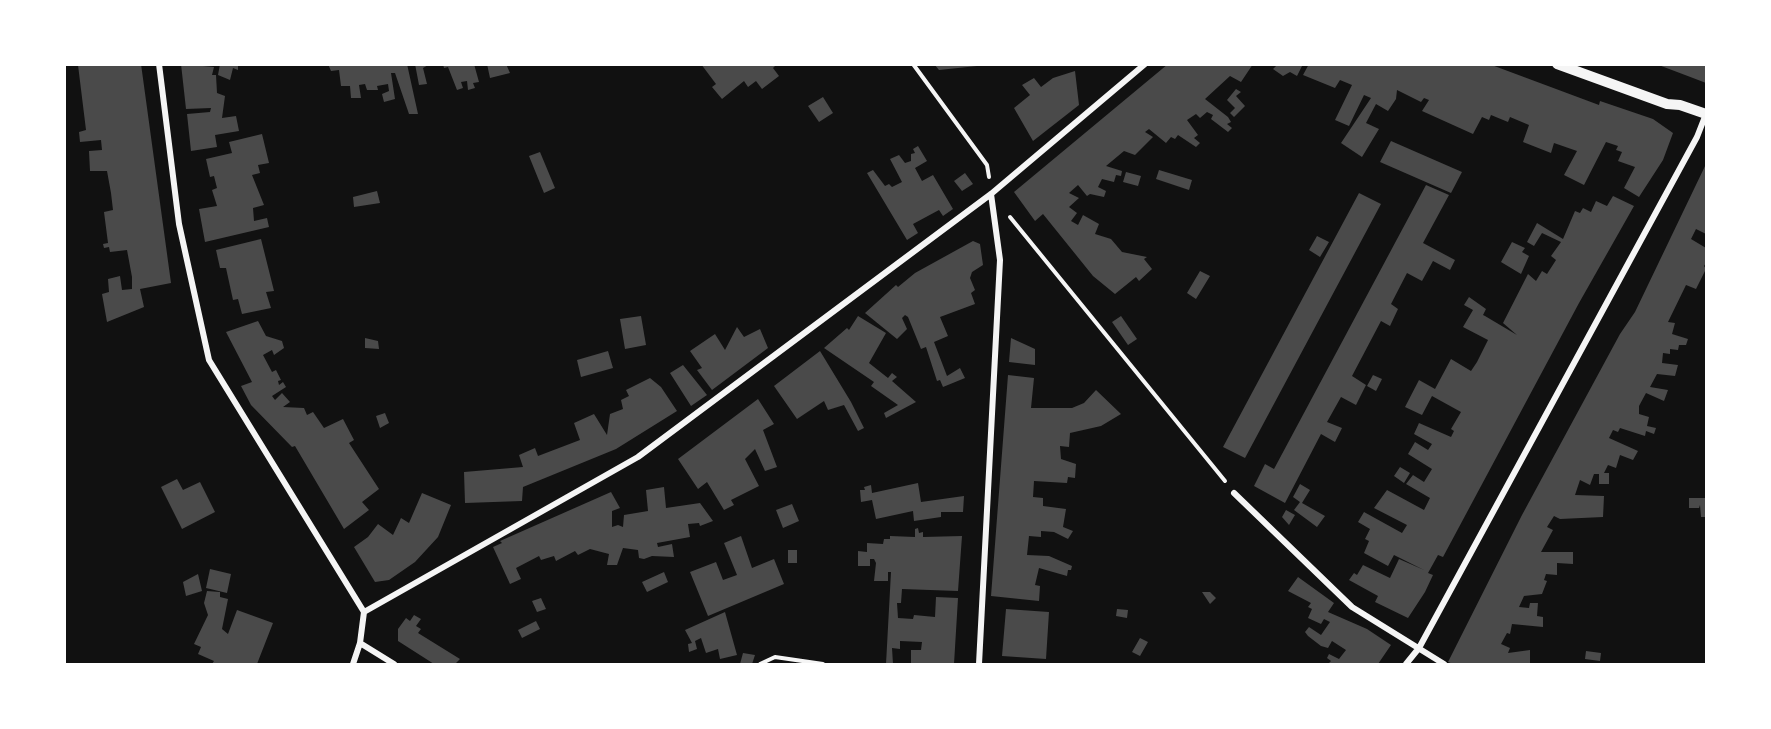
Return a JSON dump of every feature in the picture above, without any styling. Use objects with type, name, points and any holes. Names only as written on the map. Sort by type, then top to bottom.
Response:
[{"type":"street","points":[[159,64],[179,224],[209,360],[364,612],[360,643],[353,664]]},
{"type":"street","points":[[364,612],[638,457],[992,194],[1145,64]]},
{"type":"street","points":[[1406,664],[1419,648],[1691,148],[1706,114],[1680,105],[1667,104],[1557,64]]},
{"type":"street","points":[[979,664],[1000,260],[992,194]]},
{"type":"street","points":[[1234,493],[1352,607],[1444,664]]},
{"type":"street","points":[[360,643],[394,664]]},
{"type":"path","points":[[913,64],[987,165],[992,194],[1234,493]]},
{"type":"path","points":[[760,664],[775,657],[823,664]]},
{"type":"building","points":[[141,64],[171,283],[140,289],[144,307],[107,322],[102,294],[109,292],[108,279],[120,276],[122,290],[132,289],[132,277],[127,250],[110,252],[109,247],[104,248],[103,244],[108,243],[104,212],[113,210],[111,193],[107,171],[90,171],[89,151],[102,150],[101,140],[80,142],[79,132],[86,130],[78,65]]},
{"type":"building","points":[[181,64],[214,67],[212,75],[216,75],[217,93],[225,96],[222,118],[236,116],[239,131],[215,135],[217,147],[191,151],[187,114],[210,112],[211,108],[186,109]]},
{"type":"building","points":[[220,64],[238,64],[238,70],[233,68],[230,80],[218,75]]},
{"type":"building","points":[[328,64],[407,64],[418,114],[409,114],[395,73],[391,73],[395,99],[384,102],[382,94],[389,91],[388,84],[377,86],[378,90],[367,90],[365,84],[359,85],[361,98],[351,98],[350,86],[341,86],[339,70],[331,71]]},
{"type":"building","points":[[415,64],[430,64],[423,68],[427,84],[419,85]]},
{"type":"building","points":[[443,64],[474,64],[479,82],[473,83],[475,88],[468,90],[467,81],[461,82],[463,88],[457,90],[448,67],[444,68]]},
{"type":"building","points":[[487,64],[506,64],[510,73],[490,78]]},
{"type":"building","points":[[701,64],[777,64],[773,68],[779,76],[762,89],[756,81],[748,87],[744,81],[722,99],[712,87],[716,84]]},
{"type":"building","points":[[934,64],[977,64],[977,66],[939,70]]},
{"type":"building","points":[[1168,64],[1253,64],[1241,82],[1230,76],[1205,99],[1228,117],[1231,122],[1227,124],[1232,128],[1228,132],[1211,119],[1213,115],[1207,112],[1200,118],[1196,114],[1187,120],[1198,135],[1194,138],[1200,143],[1196,147],[1178,135],[1175,139],[1171,137],[1166,143],[1149,129],[1145,132],[1153,137],[1135,155],[1124,151],[1106,166],[1122,171],[1121,176],[1116,175],[1114,182],[1102,179],[1098,187],[1106,191],[1104,197],[1090,194],[1087,196],[1078,185],[1069,193],[1079,198],[1069,207],[1077,213],[1071,221],[1078,225],[1083,215],[1099,224],[1095,234],[1111,239],[1122,252],[1147,257],[1144,259],[1152,269],[1139,281],[1136,277],[1115,294],[1093,276],[1043,214],[1035,221],[1014,192]]},
{"type":"building","points":[[1278,64],[1303,64],[1297,76],[1290,72],[1283,76],[1273,69]]},
{"type":"building","points":[[1309,64],[1489,64],[1599,105],[1600,101],[1653,119],[1673,133],[1663,160],[1639,197],[1624,188],[1635,167],[1618,161],[1622,152],[1616,150],[1618,146],[1606,142],[1584,185],[1564,175],[1577,151],[1554,143],[1551,153],[1523,142],[1529,125],[1510,117],[1508,122],[1491,115],[1489,120],[1482,117],[1473,134],[1422,111],[1429,100],[1424,98],[1421,102],[1397,90],[1396,99],[1388,111],[1376,104],[1366,123],[1379,129],[1362,157],[1341,143],[1371,98],[1364,95],[1349,126],[1335,120],[1352,85],[1340,80],[1335,88],[1303,75]]},
{"type":"building","points":[[1656,64],[1706,64],[1706,83],[1693,78]]},
{"type":"building","points":[[1075,71],[1079,105],[1033,141],[1014,108],[1030,95],[1022,85],[1034,78],[1041,87],[1053,78]]},
{"type":"building","points":[[1236,89],[1241,92],[1236,96],[1245,106],[1234,117],[1230,113],[1235,108],[1227,100]]},
{"type":"building","points":[[823,97],[833,113],[819,122],[808,106]]},
{"type":"building","points":[[262,134],[269,163],[258,165],[260,173],[252,175],[264,205],[253,208],[254,221],[267,218],[269,227],[205,242],[199,209],[217,206],[212,190],[217,188],[214,176],[210,177],[206,159],[232,153],[229,142]]},
{"type":"building","points":[[1391,141],[1462,172],[1451,193],[1380,162]]},
{"type":"building","points":[[918,146],[927,161],[915,168],[922,181],[933,175],[953,209],[943,216],[939,210],[913,224],[918,233],[907,240],[867,173],[873,170],[885,186],[889,184],[892,187],[902,182],[890,159],[899,155],[905,163],[911,161],[911,154],[915,153],[913,149]]},
{"type":"building","points":[[540,152],[555,188],[544,193],[529,156]]},
{"type":"building","points":[[1706,164],[1706,234],[1696,229],[1691,239],[1706,248],[1704,266],[1706,269],[1696,289],[1686,285],[1668,322],[1675,323],[1672,334],[1688,339],[1686,345],[1679,345],[1678,350],[1670,349],[1670,354],[1663,353],[1662,363],[1678,365],[1675,376],[1657,374],[1650,387],[1668,390],[1664,401],[1646,393],[1639,406],[1639,414],[1649,417],[1647,426],[1656,428],[1654,434],[1646,431],[1645,436],[1620,428],[1618,432],[1613,430],[1609,438],[1638,451],[1633,460],[1620,455],[1616,468],[1608,465],[1604,473],[1609,473],[1609,484],[1599,484],[1599,474],[1594,474],[1590,485],[1580,480],[1575,495],[1604,496],[1603,517],[1560,519],[1554,516],[1547,527],[1553,530],[1541,552],[1573,552],[1573,564],[1557,563],[1557,575],[1546,574],[1544,580],[1547,581],[1542,594],[1524,596],[1519,607],[1529,608],[1530,603],[1538,603],[1537,616],[1543,617],[1543,627],[1512,624],[1510,634],[1507,633],[1501,644],[1510,648],[1508,653],[1530,650],[1530,664],[1453,664],[1448,662],[1522,515],[1620,334],[1635,312]]},
{"type":"building","points":[[1159,170],[1192,180],[1189,190],[1156,179]]},
{"type":"building","points":[[1126,172],[1141,176],[1138,186],[1123,182]]},
{"type":"building","points":[[965,173],[973,184],[962,191],[954,181]]},
{"type":"building","points":[[1426,185],[1449,195],[1423,243],[1455,260],[1450,270],[1433,261],[1422,281],[1407,273],[1391,304],[1398,309],[1390,326],[1381,321],[1352,376],[1366,385],[1356,405],[1341,397],[1327,422],[1342,428],[1335,442],[1321,434],[1285,503],[1254,486],[1265,464],[1274,469]]},
{"type":"building","points":[[377,191],[380,203],[354,207],[353,197]]},
{"type":"building","points":[[1359,193],[1381,204],[1245,458],[1223,447]]},
{"type":"building","points":[[1613,196],[1634,206],[1579,303],[1443,557],[1438,555],[1428,573],[1433,575],[1425,592],[1408,618],[1375,602],[1378,596],[1349,580],[1354,573],[1357,575],[1363,565],[1390,578],[1399,559],[1424,570],[1394,555],[1388,566],[1364,553],[1369,541],[1365,539],[1370,529],[1358,522],[1364,512],[1402,533],[1407,525],[1374,508],[1387,490],[1424,510],[1430,498],[1406,484],[1413,475],[1424,482],[1432,469],[1408,454],[1415,442],[1428,450],[1432,444],[1414,434],[1419,423],[1451,437],[1454,431],[1451,429],[1461,412],[1432,396],[1422,415],[1405,407],[1419,380],[1435,389],[1451,359],[1471,371],[1477,362],[1488,340],[1463,327],[1473,310],[1464,305],[1469,297],[1486,309],[1483,315],[1517,335],[1503,323],[1528,274],[1536,281],[1542,271],[1547,274],[1556,260],[1551,256],[1561,242],[1542,233],[1534,246],[1527,242],[1537,223],[1563,239],[1575,211],[1580,213],[1583,208],[1591,212],[1596,201],[1607,206]]},
{"type":"building","points":[[1317,236],[1329,242],[1320,257],[1309,250]]},
{"type":"building","points":[[261,239],[274,291],[266,292],[271,308],[242,314],[238,299],[233,300],[226,268],[220,268],[216,250]]},
{"type":"building","points":[[973,241],[980,244],[983,265],[972,272],[970,278],[975,290],[971,293],[975,304],[940,317],[948,336],[934,342],[947,376],[960,368],[965,378],[943,387],[940,380],[937,381],[926,347],[921,349],[908,317],[905,315],[902,318],[907,329],[897,339],[865,313],[896,285],[898,287],[915,273]]},
{"type":"building","points":[[1512,242],[1525,248],[1522,252],[1529,256],[1521,274],[1501,262]]},
{"type":"building","points":[[1200,271],[1210,276],[1196,299],[1187,293]]},
{"type":"building","points":[[641,316],[646,345],[625,349],[620,319]]},
{"type":"building","points":[[858,316],[886,333],[869,363],[888,378],[892,373],[897,377],[892,381],[916,402],[886,418],[884,413],[898,405],[871,386],[874,382],[824,348],[847,328],[849,330]]},
{"type":"building","points":[[1121,316],[1137,339],[1128,345],[1112,322]]},
{"type":"building","points":[[258,321],[266,336],[282,341],[284,348],[274,355],[272,350],[263,355],[272,372],[276,370],[281,380],[278,381],[279,385],[283,382],[286,387],[272,396],[275,400],[282,393],[290,402],[283,407],[304,408],[307,415],[313,412],[324,428],[343,419],[354,440],[349,443],[379,489],[362,502],[369,510],[344,529],[295,446],[292,447],[251,405],[241,386],[252,382],[226,332]]},
{"type":"building","points":[[737,327],[744,337],[760,329],[768,348],[712,390],[697,370],[702,368],[690,351],[715,334],[725,350]]},
{"type":"building","points":[[365,338],[378,341],[379,349],[365,348]]},
{"type":"building","points":[[1011,338],[1035,349],[1035,365],[1009,362]]},
{"type":"building","points":[[608,351],[613,368],[581,377],[577,360]]},
{"type":"building","points":[[820,351],[864,428],[858,431],[844,405],[828,410],[824,401],[797,419],[774,386]]},
{"type":"building","points":[[683,365],[707,395],[691,406],[670,373]]},
{"type":"building","points":[[1008,375],[1034,378],[1031,408],[1072,408],[1084,403],[1096,390],[1121,414],[1101,426],[1070,433],[1069,447],[1060,446],[1061,459],[1076,464],[1075,478],[1068,477],[1067,483],[1034,481],[1033,497],[1043,498],[1043,506],[1066,509],[1063,527],[1073,531],[1068,539],[1054,532],[1041,531],[1041,537],[1029,536],[1027,555],[1049,556],[1072,566],[1067,576],[1039,568],[1035,585],[1040,586],[1039,601],[991,596]]},
{"type":"building","points":[[1373,375],[1382,379],[1376,391],[1367,386]]},
{"type":"building","points":[[650,378],[661,387],[677,411],[616,449],[523,487],[522,501],[465,503],[464,472],[523,467],[519,455],[535,448],[538,456],[580,440],[574,423],[594,414],[607,435],[610,414],[623,409],[621,400],[629,396],[626,390]]},
{"type":"building","points":[[758,399],[774,424],[763,430],[777,467],[765,471],[755,449],[745,459],[759,486],[731,500],[734,505],[724,510],[707,482],[698,489],[678,459]]},
{"type":"building","points":[[385,413],[389,423],[380,428],[376,416]]},
{"type":"building","points":[[1400,467],[1410,473],[1404,483],[1394,476]]},
{"type":"building","points":[[177,479],[183,490],[200,482],[215,512],[182,529],[161,487]]},
{"type":"building","points":[[918,483],[921,502],[964,496],[963,512],[941,512],[941,517],[914,521],[913,511],[876,519],[872,500],[861,502],[860,490],[865,490],[864,487],[871,485],[872,493]]},
{"type":"building","points":[[1300,484],[1310,490],[1302,503],[1325,516],[1317,527],[1294,510],[1300,502],[1293,497]]},
{"type":"building","points":[[664,487],[666,508],[700,503],[713,521],[700,526],[699,523],[688,524],[690,537],[657,543],[658,547],[672,544],[674,557],[652,556],[644,559],[639,558],[638,550],[623,548],[617,565],[607,565],[609,554],[590,549],[578,555],[575,551],[556,561],[554,556],[541,560],[539,556],[516,568],[521,579],[510,584],[493,547],[502,543],[500,541],[611,492],[620,508],[612,511],[612,527],[618,525],[623,527],[624,515],[648,511],[646,490]]},
{"type":"building","points":[[422,493],[451,505],[438,537],[415,562],[389,580],[375,582],[354,547],[368,537],[378,524],[393,535],[401,518],[409,523]]},
{"type":"building","points":[[1689,498],[1706,498],[1706,517],[1701,517],[1700,505],[1699,508],[1689,508]]},
{"type":"building","points":[[792,504],[799,521],[783,528],[776,510]]},
{"type":"building","points":[[1286,510],[1295,515],[1289,525],[1282,517]]},
{"type":"building","points":[[918,528],[919,533],[923,532],[923,537],[962,536],[958,591],[902,589],[901,603],[897,603],[898,618],[913,619],[914,615],[935,617],[936,597],[958,598],[954,664],[911,664],[911,650],[921,650],[922,642],[900,641],[900,649],[892,648],[893,664],[886,664],[891,572],[888,572],[888,581],[874,581],[876,563],[874,559],[870,559],[870,566],[858,566],[858,551],[867,552],[867,543],[883,544],[884,539],[890,539],[890,536],[915,537],[915,529]]},
{"type":"building","points":[[741,536],[752,568],[774,559],[784,584],[708,616],[690,572],[716,562],[723,580],[737,575],[724,543]]},
{"type":"building","points":[[788,550],[797,550],[797,563],[788,563]]},
{"type":"building","points":[[210,569],[231,574],[227,593],[206,588]]},
{"type":"building","points":[[664,572],[668,582],[647,592],[642,582]]},
{"type":"building","points":[[198,574],[202,591],[186,596],[183,582]]},
{"type":"building","points":[[1298,577],[1334,603],[1328,612],[1367,629],[1391,645],[1378,664],[1328,664],[1331,661],[1327,658],[1329,654],[1339,659],[1346,650],[1332,641],[1328,648],[1321,646],[1305,632],[1309,627],[1321,635],[1330,622],[1324,619],[1321,624],[1308,618],[1312,609],[1308,607],[1311,603],[1288,591]]},
{"type":"building","points":[[207,591],[220,592],[220,597],[228,599],[222,629],[228,634],[237,610],[273,623],[257,664],[212,664],[214,661],[198,654],[201,647],[194,644],[208,615],[204,603]]},
{"type":"building","points":[[1202,592],[1210,592],[1216,598],[1210,604]]},
{"type":"building","points":[[541,598],[546,609],[537,612],[532,601]]},
{"type":"building","points":[[1006,609],[1049,612],[1046,659],[1002,656]]},
{"type":"building","points":[[1117,609],[1128,610],[1127,618],[1116,616]]},
{"type":"building","points":[[725,612],[737,655],[720,659],[718,649],[706,653],[701,638],[695,641],[697,649],[689,652],[688,644],[692,643],[685,630]]},
{"type":"building","points":[[414,615],[421,619],[416,626],[421,629],[418,633],[460,659],[455,664],[434,664],[398,641],[398,629],[406,618],[410,621]]},
{"type":"building","points":[[536,621],[540,629],[522,638],[518,630]]},
{"type":"building","points":[[1140,638],[1148,642],[1140,656],[1132,652]]},
{"type":"building","points":[[1586,651],[1601,653],[1600,661],[1585,659]]},
{"type":"building","points":[[743,653],[755,655],[752,664],[740,664]]}]
